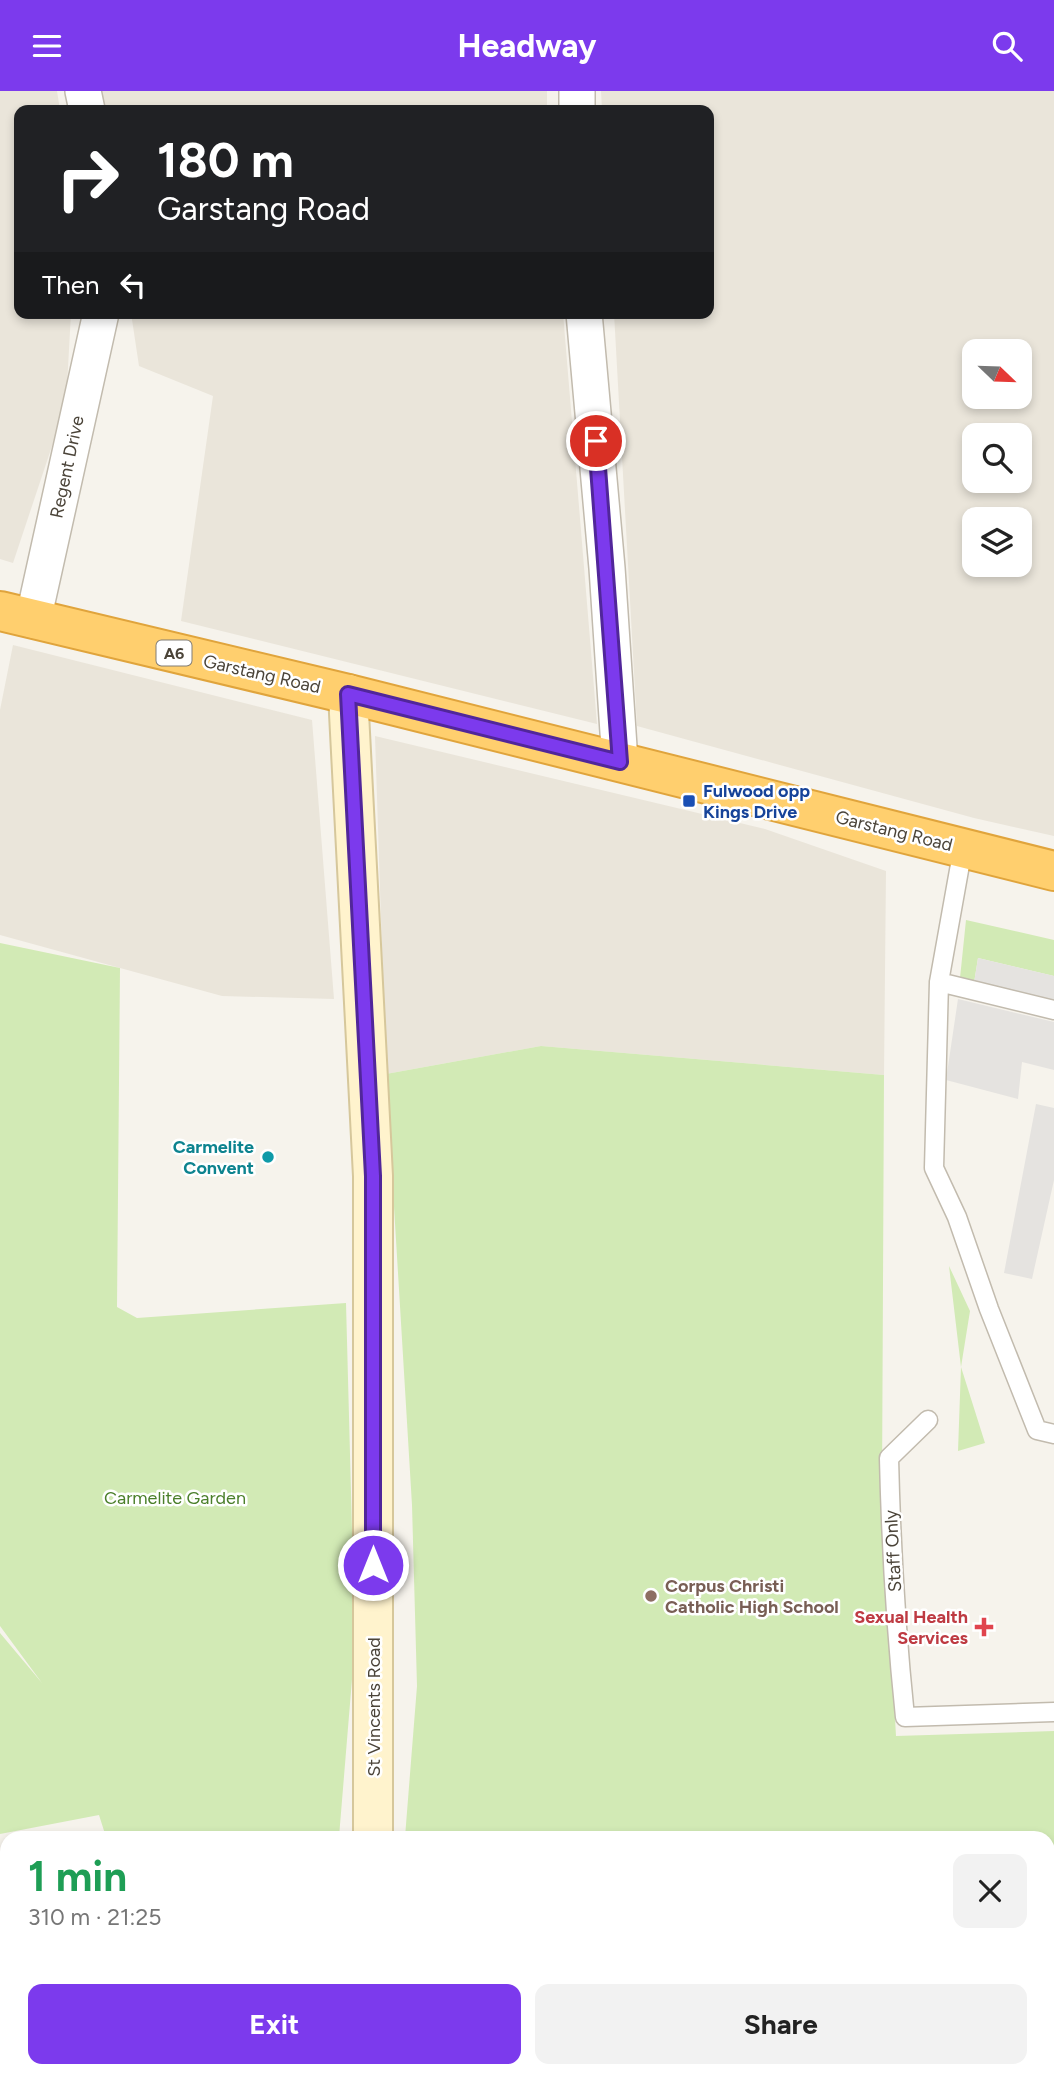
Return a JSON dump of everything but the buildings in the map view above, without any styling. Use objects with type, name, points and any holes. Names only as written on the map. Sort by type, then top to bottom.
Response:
[{"type":"highway","name":"Garstang Road","points":[[17,616],[348,694],[1054,871]]},
{"type":"street","name":"Regent Drive","points":[[17,616],[98,319]]},
{"type":"street","points":[[585,319],[607,568],[620,762]]},
{"type":"street","name":"St Vincents Road","points":[[348,694],[373,1176],[373,1831]]},
{"type":"lane","points":[[963,848],[939,982],[934,1168],[957,1217],[989,1309],[1037,1430],[1054,1434]]},
{"type":"lane","points":[[939,982],[1054,1010]]},
{"type":"lane","name":"Staff Only","points":[[928,1420],[889,1458],[891,1544],[905,1717],[1054,1712]]},
{"type":"shaded area","points":[[0,91],[57,91],[59,105],[14,105],[14,319],[71,319],[66,404],[13,563],[0,559]]},
{"type":"shaded area","points":[[97,91],[547,91],[547,105],[99,105]]},
{"type":"shaded area","points":[[601,91],[1054,91],[1054,836],[974,818],[637,726],[614,319],[714,319],[714,105],[602,105]]},
{"type":"shaded area","points":[[132,319],[563,319],[597,724],[181,621],[213,396],[139,366]]},
{"type":"shaded area","points":[[13,645],[312,720],[334,999],[222,996],[0,935],[0,710]]},
{"type":"shaded area","points":[[375,736],[765,829],[886,871],[884,1075],[541,1046],[386,1074]]},
{"type":"shaded area","points":[[978,958],[1054,976],[1054,1001],[974,983]]},
{"type":"shaded area","points":[[958,999],[1054,1022],[1054,1070],[1022,1062],[1018,1099],[946,1080]]},
{"type":"shaded area","points":[[1036,1104],[1054,1108],[1054,1180],[1032,1279],[1004,1273]]},
{"type":"green space","points":[[966,920],[1054,940],[1054,976],[978,958],[974,983],[960,978]]},
{"type":"green space","name":"Carmelite Garden","points":[[0,943],[120,968],[117,1307],[137,1318],[346,1303],[355,1643],[339,1831],[104,1831],[99,1815],[16,1831],[0,1831],[0,1633],[42,1683],[0,1626]]},
{"type":"green space","name":"Corpus Christi Catholic High School","points":[[541,1046],[884,1075],[882,1489],[896,1736],[1054,1731],[1054,1831],[405,1831],[417,1686],[412,1505],[386,1074]]},
{"type":"green space","points":[[949,1266],[970,1311],[961,1367]]},
{"type":"green space","points":[[961,1367],[985,1443],[958,1451]]},
{"type":"place","name":"Fulwood opp Kings Drive","points":[[689,801]]},
{"type":"place","name":"Carmelite Convent","points":[[268,1157]]},
{"type":"place","name":"Corpus Christi Catholic High School","points":[[651,1596]]},
{"type":"place","name":"Sexual Health Services","points":[[984,1627]]},
{"type":"route","points":[[373,1565],[373,1176],[348,694],[620,762],[596,441]]}]
